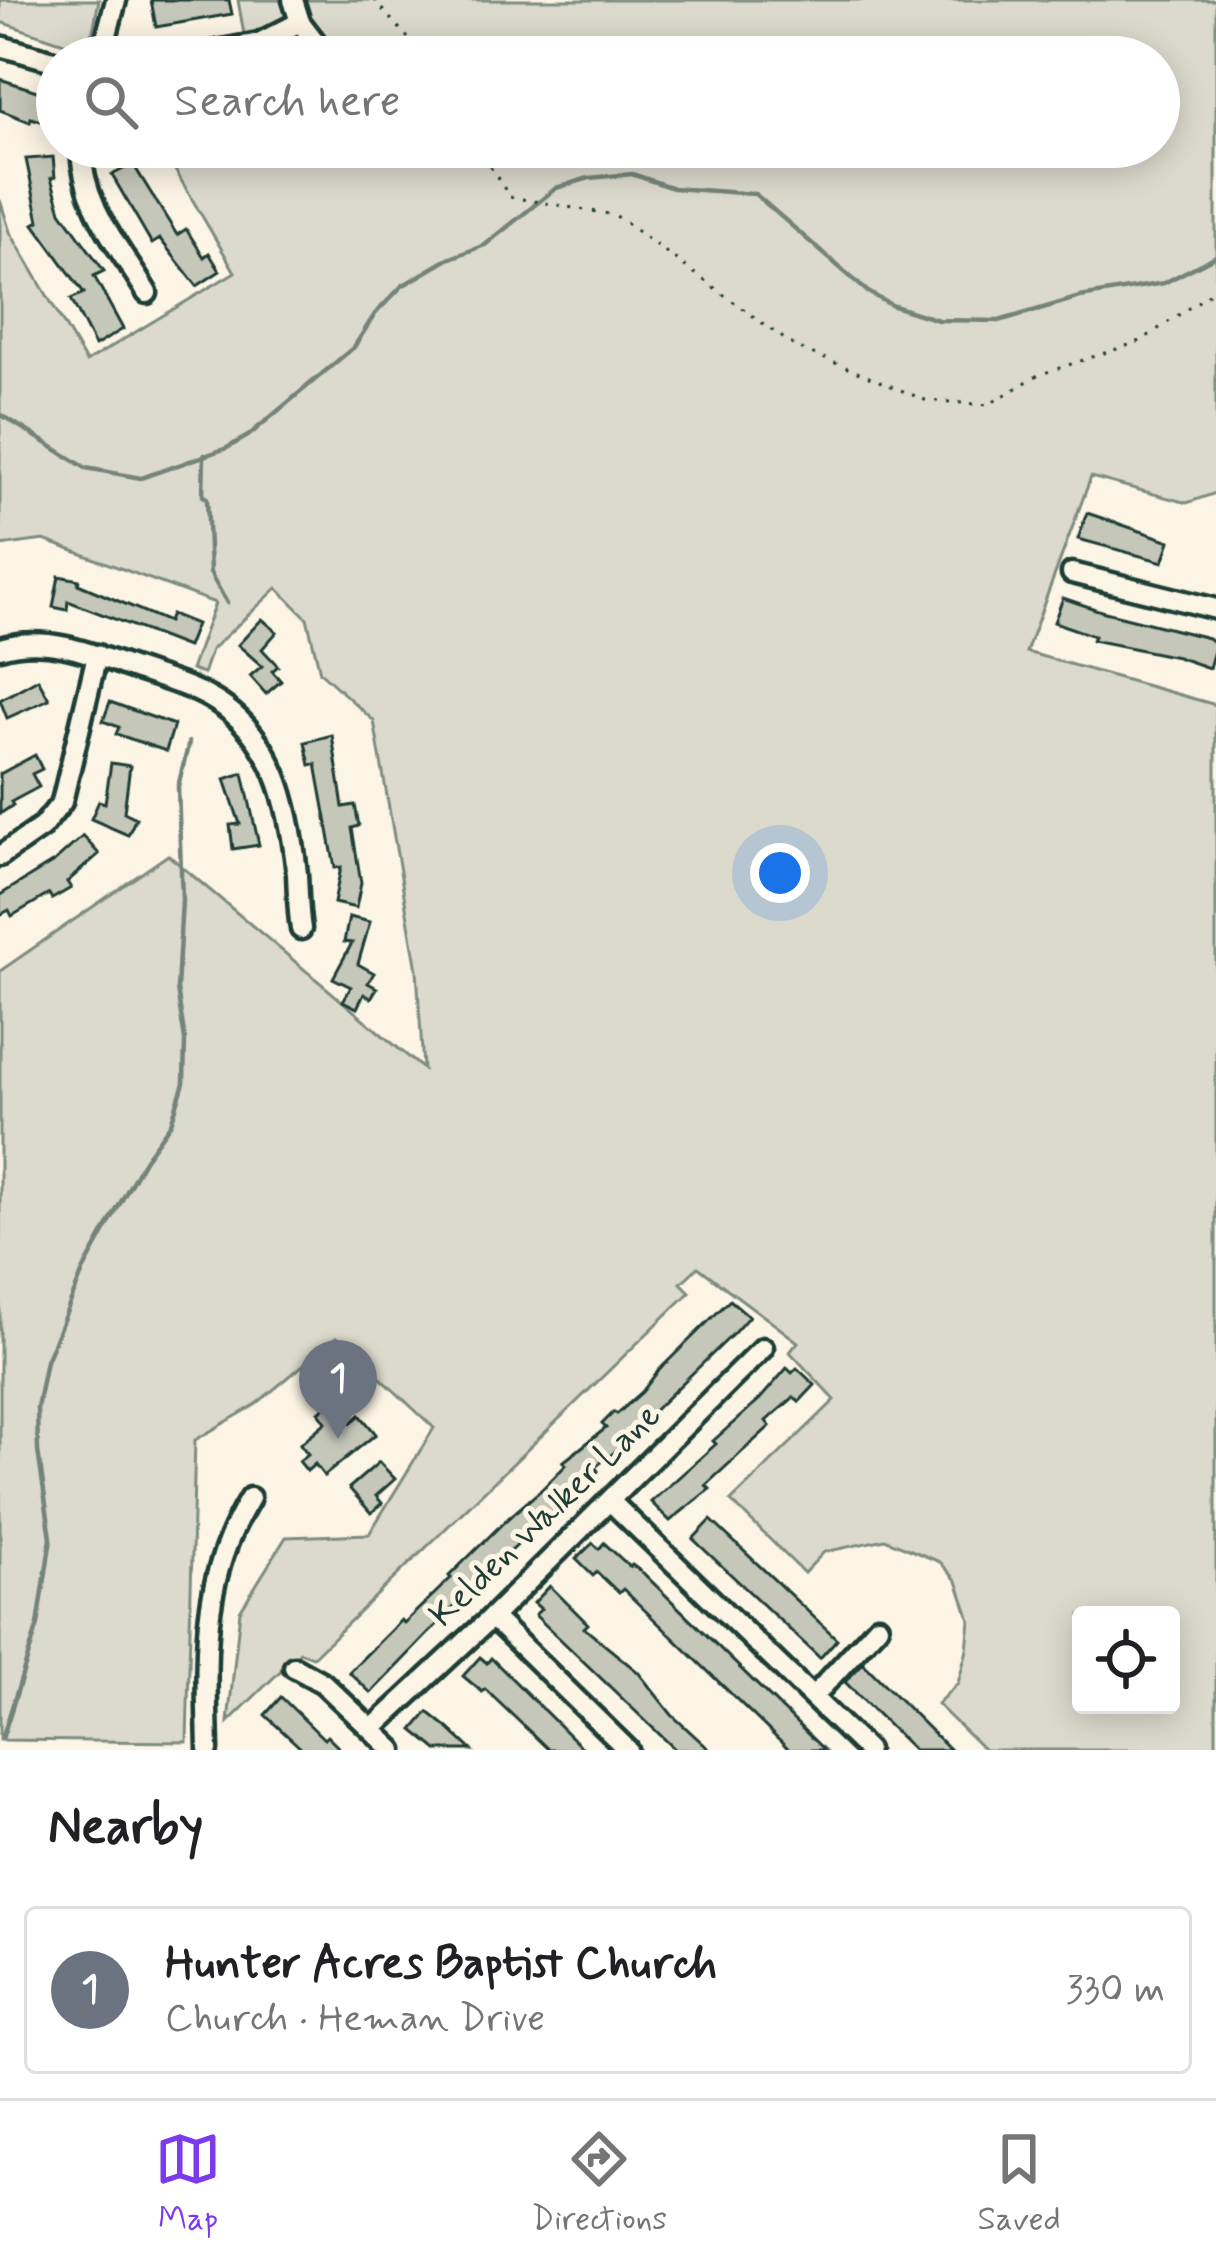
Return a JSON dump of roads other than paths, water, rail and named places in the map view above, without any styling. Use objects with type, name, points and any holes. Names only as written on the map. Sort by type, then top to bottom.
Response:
[{"type":"street","points":[[107,36],[116,0]]},
{"type":"street","points":[[292,0],[311,36]]},
{"type":"street","points":[[273,36],[300,22]]},
{"type":"street","points":[[0,46],[36,56]]},
{"type":"street","points":[[82,168],[93,205],[147,292]]},
{"type":"street","points":[[1072,573],[1216,609]]},
{"type":"street","points":[[0,648],[48,644],[97,655],[197,691],[239,718],[267,753],[282,789],[301,929]]},
{"type":"street","points":[[0,856],[42,826],[62,802],[97,655]]},
{"type":"street","name":"Kelden Walker Lane","points":[[372,1730],[763,1348]]},
{"type":"street","points":[[208,1750],[206,1661],[213,1580],[228,1535],[250,1498]]},
{"type":"street","points":[[610,1502],[867,1750]]},
{"type":"street","points":[[492,1617],[628,1750]]},
{"type":"street","points":[[813,1697],[878,1626]]},
{"type":"street","points":[[294,1667],[323,1683],[393,1750]]},
{"type":"waterway","points":[[0,414],[86,468],[141,478],[227,448],[248,436],[354,347],[375,314],[402,286],[448,259],[485,245],[556,188],[589,178],[632,174],[673,188],[755,194],[868,292],[938,320],[999,321],[1080,297],[1164,283],[1216,256]]},
{"type":"waterway","points":[[204,455],[210,573],[227,603]]},
{"type":"waterway","points":[[2,1739],[38,1625],[51,1538],[38,1451],[37,1408],[46,1361],[85,1267],[144,1160],[171,1123],[184,1083],[185,1040],[177,989],[182,900],[178,787],[189,742]]},
{"type":"place","name":"Hunter Acres Baptist Church","points":[[338,1439]]}]
